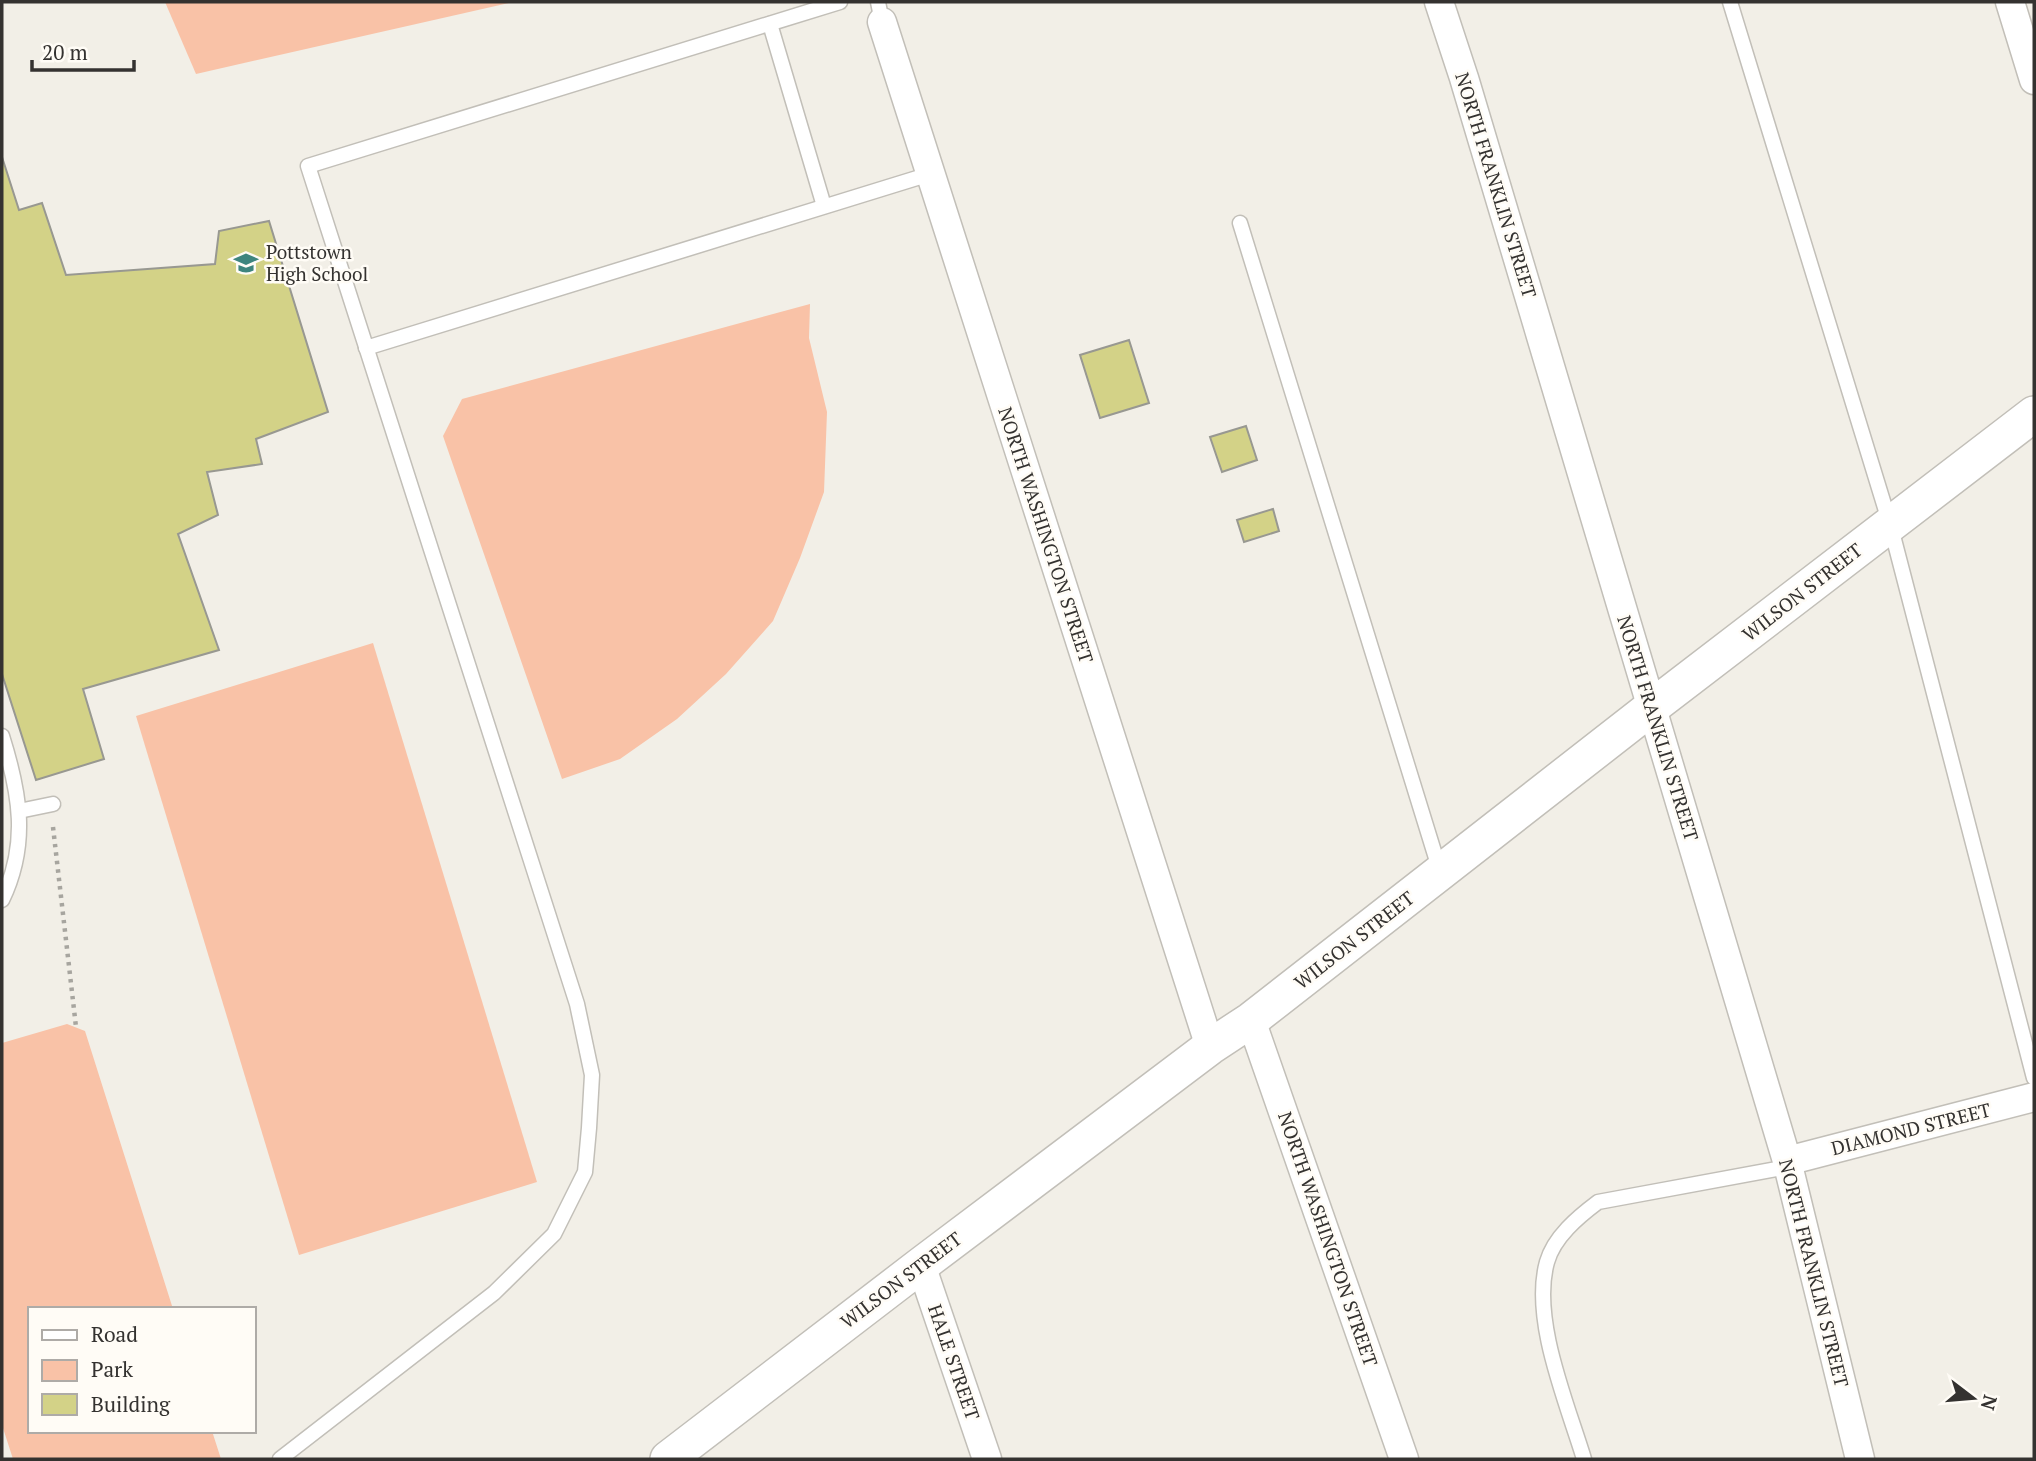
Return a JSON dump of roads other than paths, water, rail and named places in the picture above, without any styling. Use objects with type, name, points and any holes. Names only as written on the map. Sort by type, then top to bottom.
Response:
[{"type":"street","name":"NORTH FRANKLIN STREET","points":[[1440,2],[1788,1164],[1860,1459]]},
{"type":"street","points":[[2010,2],[2034,80]]},
{"type":"street","name":"NORTH WASHINGTON STREET","points":[[880,12],[1210,1047]]},
{"type":"street","name":"WILSON STREET","points":[[668,1459],[1210,1047],[1251,1020],[2034,414]]},
{"type":"street","name":"NORTH WASHINGTON STREET","points":[[1251,1020],[1404,1459]]},
{"type":"street","name":"DIAMOND STREET","points":[[1788,1164],[2034,1097]]},
{"type":"street","name":"HALE STREET","points":[[921,1265],[987,1459]]},
{"type":"lane","points":[[280,1459],[494,1293],[554,1234],[584,1172],[592,1075],[577,1004],[308,166],[841,2]]},
{"type":"lane","points":[[1730,2],[1890,524],[2034,1078]]},
{"type":"lane","points":[[770,24],[824,206]]},
{"type":"lane","points":[[366,348],[930,174]]},
{"type":"lane","points":[[1241,223],[1441,872]]},
{"type":"lane","points":[[2,736],[15,777],[19,811],[18,854],[12,878],[2,900]]},
{"type":"lane","points":[[19,811],[53,804]]},
{"type":"lane","points":[[1584,1459],[1545,1326],[1542,1298],[1547,1261],[1557,1242],[1581,1215],[1598,1202],[1788,1164]]},
{"type":"place","name":"Pottstown High School","points":[[246,263]]}]
